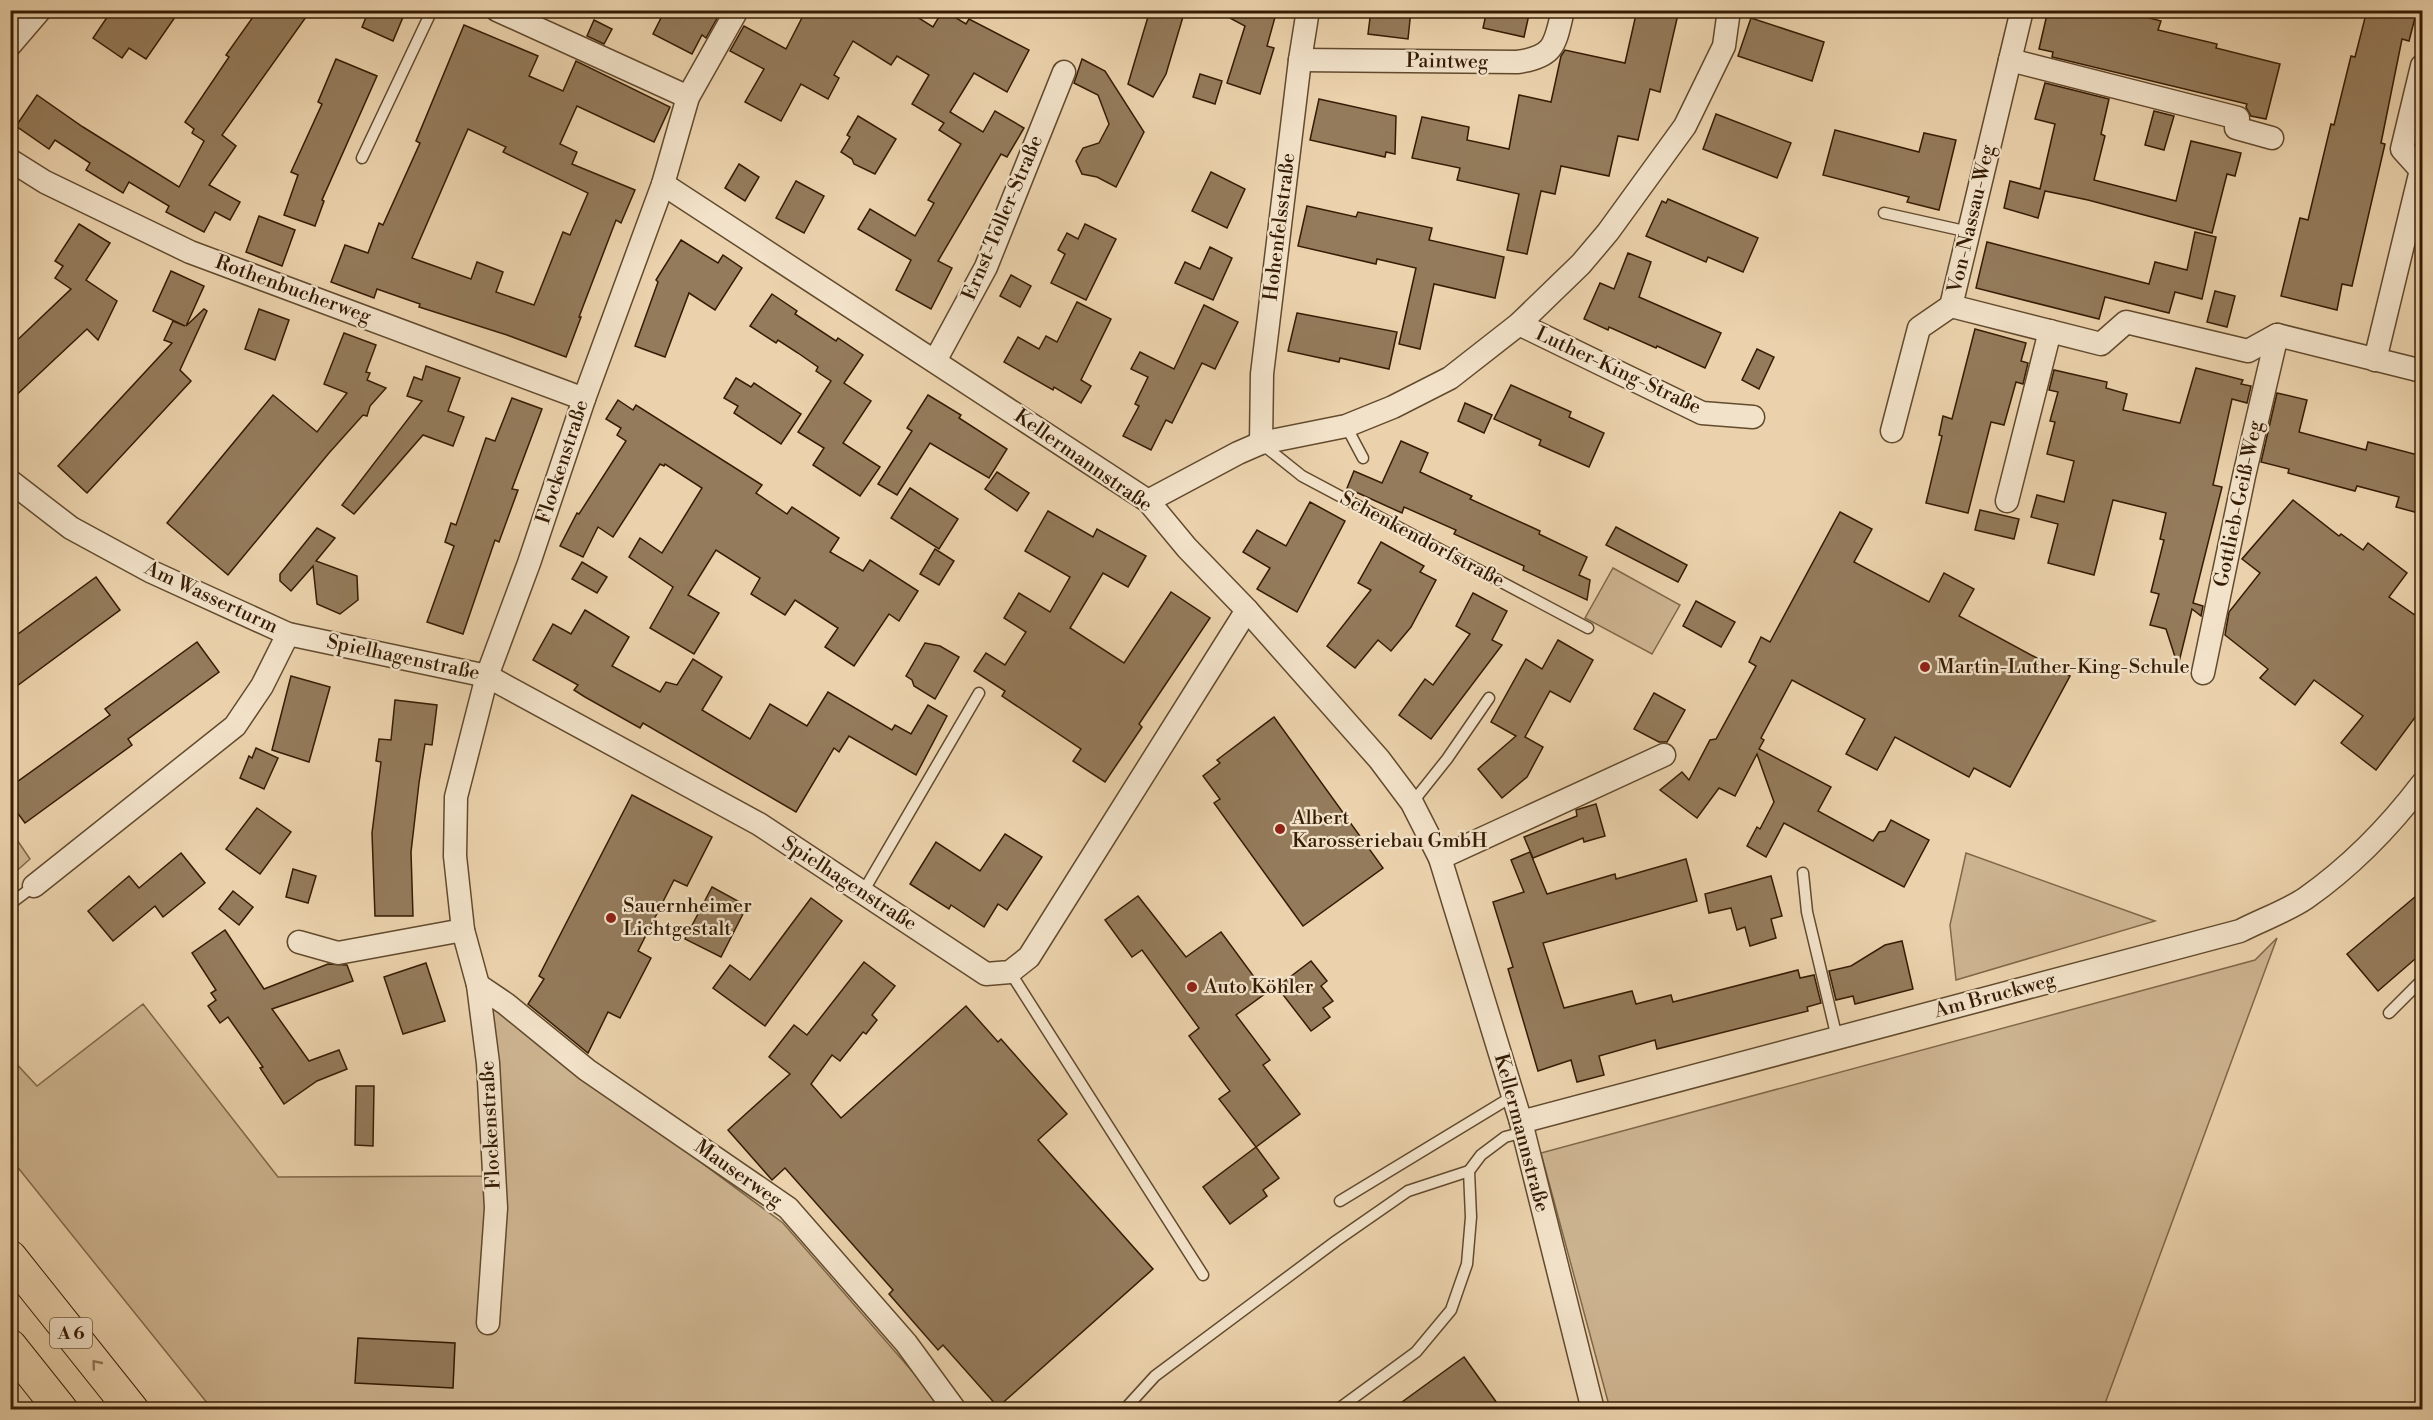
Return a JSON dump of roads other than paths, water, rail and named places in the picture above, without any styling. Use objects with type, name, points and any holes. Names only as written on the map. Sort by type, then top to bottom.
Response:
[{"type":"highway","name":"A 6","points":[[10,1257],[132,1410]]},
{"type":"highway","points":[[10,1346],[61,1410]]},
{"type":"street","points":[[10,45],[40,10]]},
{"type":"street","points":[[497,10],[688,97]]},
{"type":"street","name":"Flockenstraße","points":[[488,1323],[496,1208],[488,1063],[478,985],[463,930],[455,856],[456,797],[487,676],[544,520],[584,399],[663,184],[688,97],[737,10]]},
{"type":"street","name":"Hohenfelsstraße","points":[[1261,443],[1262,374],[1308,10]]},
{"type":"street","name":"Paintweg","points":[[1300,60],[1517,62],[1537,59],[1556,43],[1563,10]]},
{"type":"street","points":[[1148,501],[1261,443],[1346,426],[1393,406],[1450,378],[1519,324],[1581,264],[1615,224],[1685,126],[1724,46],[1729,10]]},
{"type":"street","name":"Von-Nassau-Weg","points":[[1892,431],[1919,328],[1951,306],[2022,10]]},
{"type":"street","points":[[2010,60],[2238,118],[2236,128],[2272,138]]},
{"type":"street","points":[[2375,360],[2422,170],[2402,149],[2422,66]]},
{"type":"street","name":"Ernst-Toller-Straße","points":[[935,361],[986,267],[1064,72]]},
{"type":"street","name":"Rothenbucherweg","points":[[10,160],[45,182],[190,252],[584,399]]},
{"type":"street","name":"Kellermannstraße","points":[[663,184],[1148,501],[1187,548],[1247,610],[1346,720],[1412,803],[1440,858],[1513,1096],[1593,1410]]},
{"type":"street","points":[[1951,306],[2101,344],[2126,322],[2248,351],[2277,335],[2422,371]]},
{"type":"street","name":"Luther-King-Straße","points":[[1519,324],[1702,413],[1753,417]]},
{"type":"street","points":[[2007,501],[2050,331]]},
{"type":"street","name":"Gottlieb-Geiß-Weg","points":[[2203,673],[2244,476],[2277,335]]},
{"type":"street","name":"Am Wasserturm","points":[[10,481],[71,528],[152,572],[288,634],[262,686],[235,726],[34,886]]},
{"type":"street","points":[[1010,972],[1029,957],[1247,610]]},
{"type":"street","name":"Spielhagenstraße","points":[[288,634],[487,676],[759,824],[986,974],[1010,972]]},
{"type":"street","points":[[1440,858],[1664,755]]},
{"type":"street","name":"Am Bruckweg","points":[[1522,1127],[1837,1038],[2240,931],[2305,899],[2345,866],[2403,809],[2422,784]]},
{"type":"street","points":[[299,942],[338,953],[463,930]]},
{"type":"street","name":"Mauserweg","points":[[478,985],[506,1004],[586,1070],[788,1208],[906,1343],[955,1410]]},
{"type":"lane","points":[[362,158],[432,10]]},
{"type":"lane","points":[[1884,213],[1969,232]]},
{"type":"lane","points":[[1346,426],[1363,458]]},
{"type":"lane","name":"Schenkendorfstraße","points":[[1261,443],[1302,476],[1588,628]]},
{"type":"lane","points":[[862,892],[979,693]]},
{"type":"lane","points":[[1412,803],[1447,759],[1489,698]]},
{"type":"lane","points":[[1803,873],[1807,912],[1837,1038]]},
{"type":"lane","points":[[10,903],[34,886]]},
{"type":"lane","points":[[1010,972],[1203,1275]]},
{"type":"lane","points":[[2389,1014],[2422,980]]},
{"type":"lane","points":[[1340,1202],[1513,1096]]},
{"type":"lane","points":[[1124,1410],[1155,1376],[1354,1228],[1408,1191],[1469,1171],[1481,1155],[1522,1127]]},
{"type":"lane","points":[[1337,1410],[1416,1353],[1451,1310],[1467,1264],[1471,1217],[1469,1171]]},
{"type":"place","name":"Martin-Luther-King-Schule","points":[[1925,667]]},
{"type":"place","name":"Albert Karosseriebau GmbH","points":[[1280,829]]},
{"type":"place","name":"Sauernheimer Lichtgestalt","points":[[611,918]]},
{"type":"place","name":"Auto Köhler","points":[[1192,987]]}]
